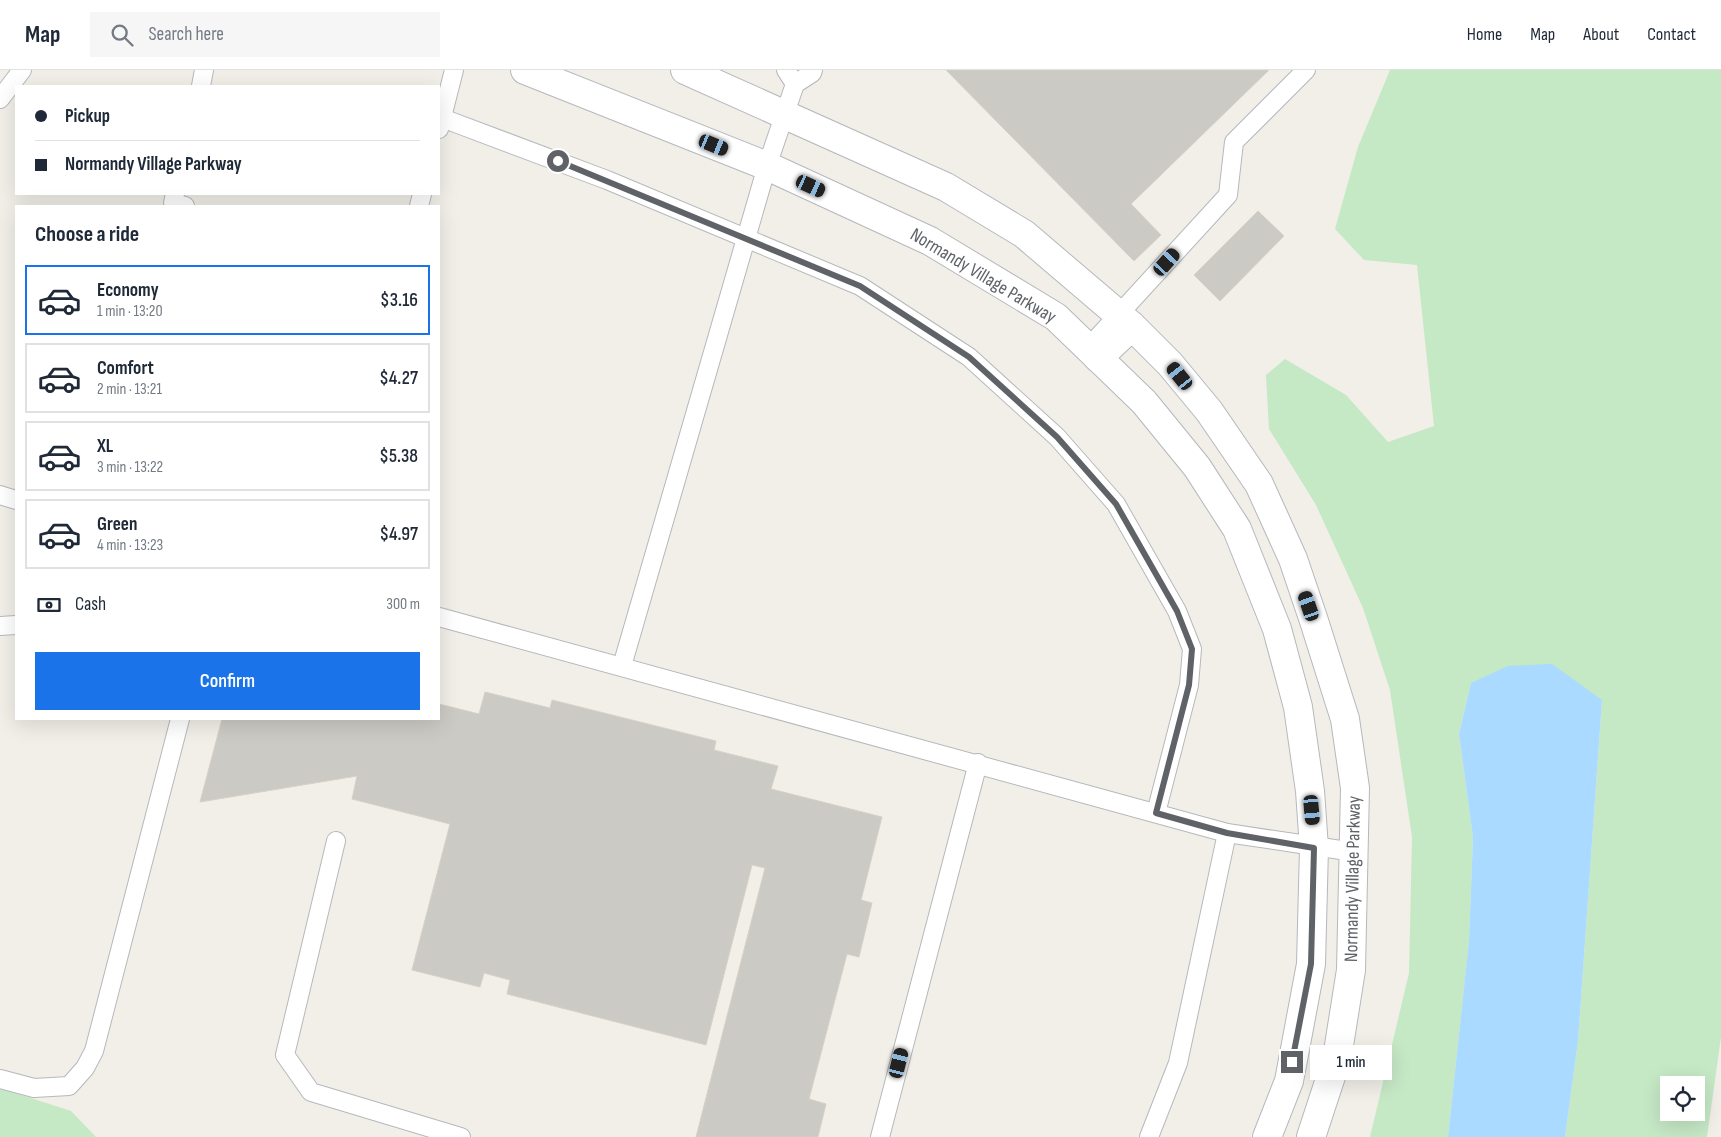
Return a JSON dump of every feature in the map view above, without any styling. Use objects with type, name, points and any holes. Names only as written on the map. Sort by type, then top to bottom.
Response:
[{"type":"street","name":"Normandy Village Parkway","points":[[525,70],[767,166],[930,241],[1056,318],[1144,402],[1202,474],[1237,529],[1277,629],[1298,708],[1310,791],[1314,848],[1311,964],[1289,1081],[1267,1137]]},
{"type":"street","name":"Normandy Village Parkway","points":[[685,70],[946,187],[1024,234],[1125,321],[1170,364],[1209,411],[1259,484],[1293,559],[1314,621],[1345,720],[1355,788],[1351,970],[1337,1058],[1311,1137]]},
{"type":"street","points":[[1093,353],[1125,321]]},
{"type":"street","points":[[1277,629],[1314,621]]},
{"type":"lane","points":[[0,99],[22,70]]},
{"type":"lane","points":[[201,85],[204,70]]},
{"type":"lane","points":[[454,70],[440,124],[607,180],[860,286],[969,357],[1057,437],[1116,504],[1177,611],[1192,649],[1189,685],[1156,813]]},
{"type":"lane","points":[[622,666],[767,166],[785,114],[791,77],[812,73],[813,70]]},
{"type":"lane","points":[[1125,321],[1228,195],[1234,142],[1306,70]]},
{"type":"lane","points":[[175,195],[173,203],[181,205]]},
{"type":"lane","points":[[0,496],[15,500]]},
{"type":"lane","points":[[440,617],[978,763],[1227,833],[1314,848],[1354,852]]},
{"type":"lane","points":[[0,626],[15,625]]},
{"type":"lane","points":[[0,1079],[34,1088],[69,1086],[85,1068],[94,1051],[180,720]]},
{"type":"lane","points":[[880,1137],[978,763]]},
{"type":"lane","points":[[1149,1137],[1178,1063],[1227,833]]},
{"type":"lane","points":[[336,841],[285,1055],[312,1092],[461,1137]]},
{"type":"green space","points":[[1390,70],[1721,70],[1721,1037],[1707,1137],[1565,1137],[1578,1041],[1602,700],[1471,683],[1459,734],[1473,837],[1469,942],[1448,1137],[1370,1137],[1409,973],[1412,837],[1390,690],[1363,608],[1316,505],[1269,429],[1266,375],[1285,359],[1346,395],[1388,442],[1434,426],[1417,265],[1364,260],[1335,229],[1358,147]]},
{"type":"green space","points":[[0,1088],[71,1111],[96,1137],[0,1137]]},
{"type":"water","points":[[1552,664],[1602,700],[1578,1041],[1565,1137],[1448,1137],[1469,941],[1473,837],[1459,734],[1471,683],[1508,666]]},
{"type":"building","points":[[946,70],[1269,70],[1131,204],[1161,235],[1134,261]]},
{"type":"building","points":[[1258,211],[1284,236],[1220,301],[1194,275]]},
{"type":"building","points":[[485,692],[550,708],[552,700],[716,741],[714,750],[778,766],[771,789],[882,817],[861,900],[872,903],[859,957],[847,954],[809,1099],[826,1104],[818,1137],[696,1137],[765,868],[752,865],[706,1045],[507,994],[510,980],[484,973],[480,987],[412,970],[450,824],[352,799],[357,776],[200,802],[222,720],[440,720],[440,704],[479,714]]},
{"type":"route","points":[[558,161],[860,286],[969,357],[1057,437],[1116,504],[1177,611],[1192,649],[1189,685],[1156,813],[1227,833],[1314,848],[1311,964],[1292,1062]]}]
